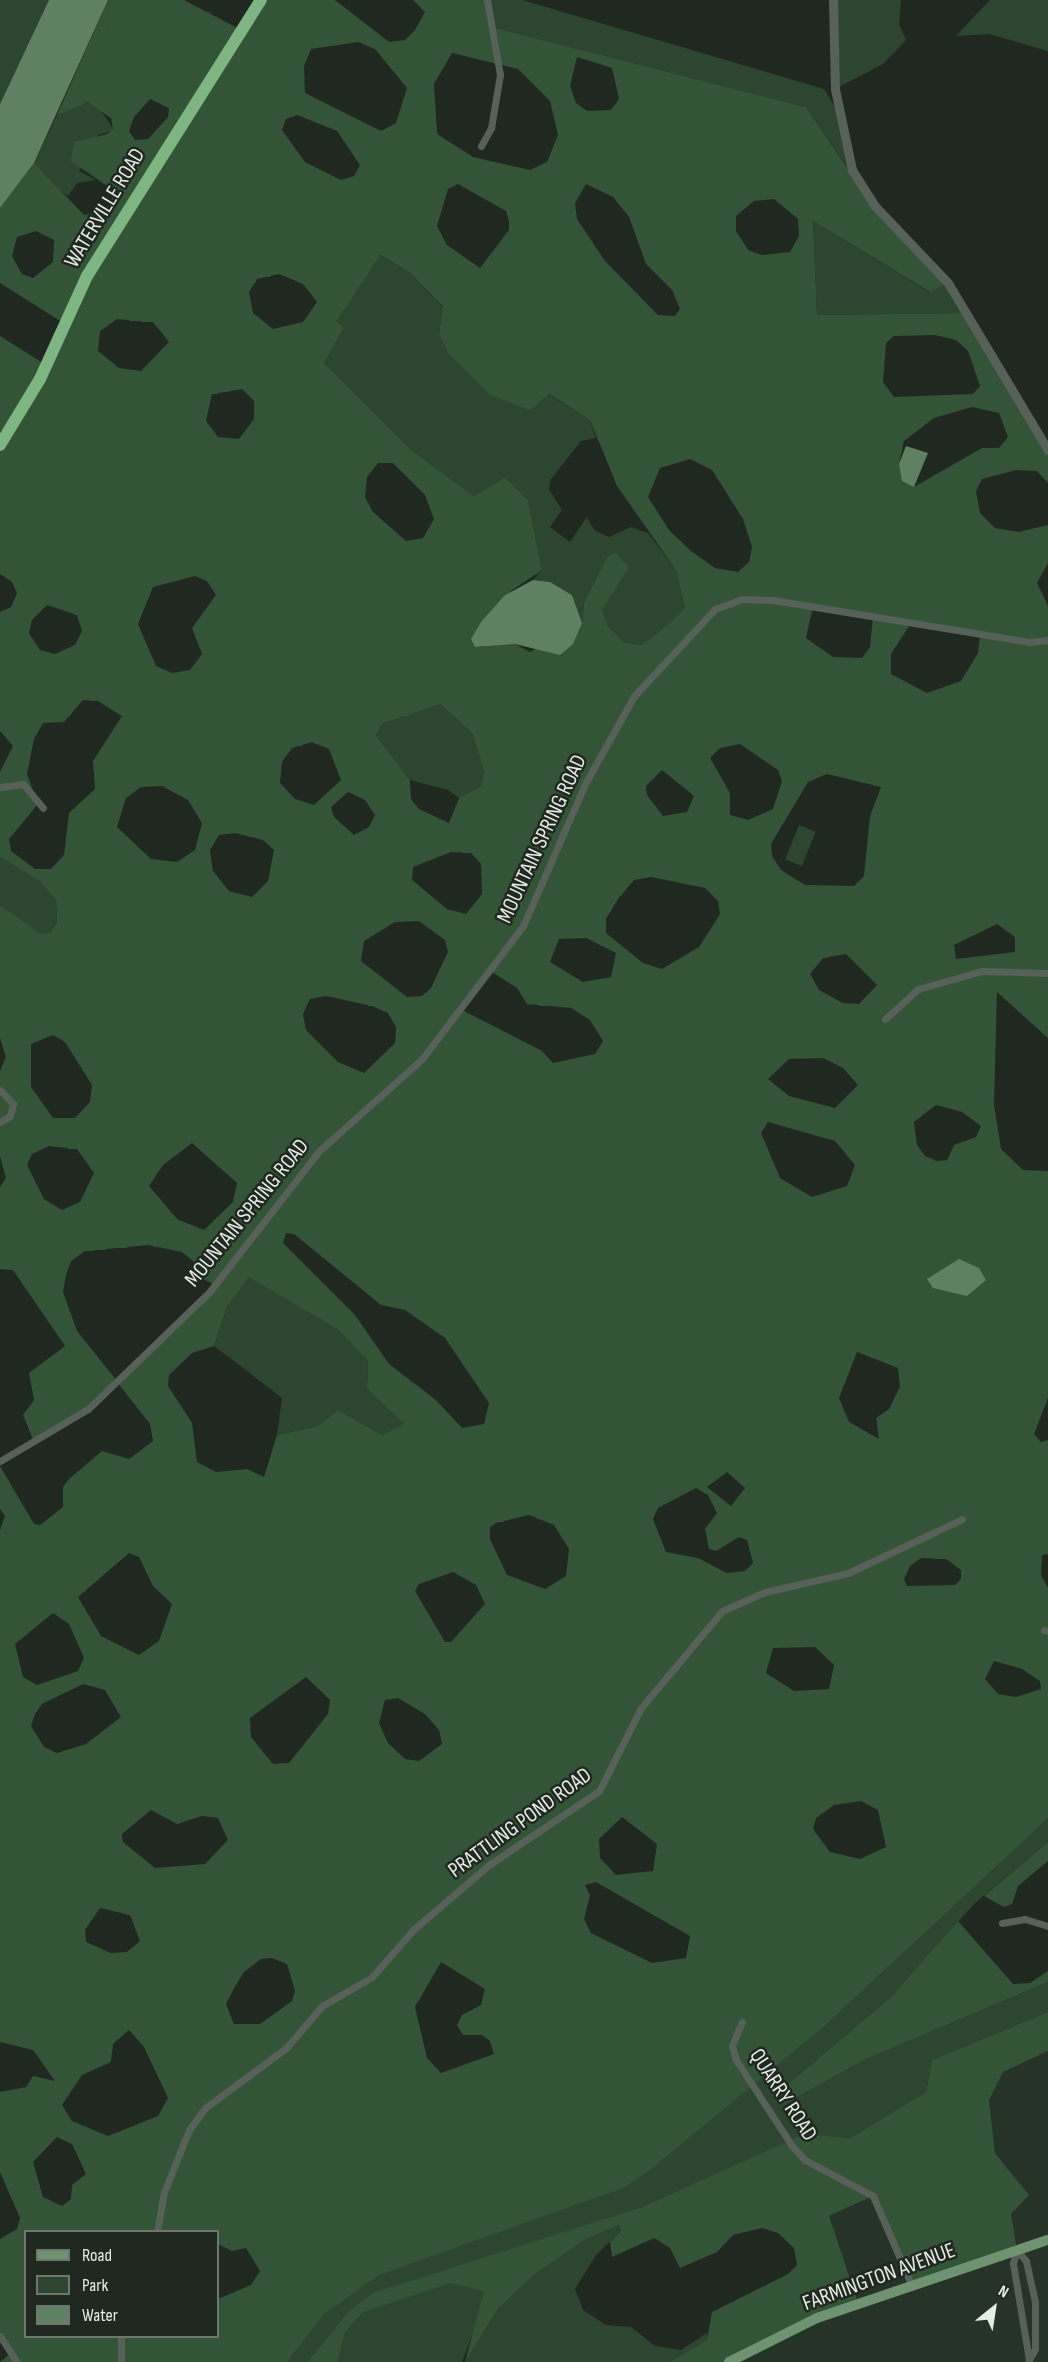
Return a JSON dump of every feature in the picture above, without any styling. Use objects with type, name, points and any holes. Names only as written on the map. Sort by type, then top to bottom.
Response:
[{"type":"highway","name":"WATERVILLE ROAD","points":[[0,445],[40,379],[87,276],[261,0]]},
{"type":"main road","name":"FARMINGTON AVENUE","points":[[729,2362],[817,2318],[911,2284],[1048,2240]]},
{"type":"street","points":[[482,146],[491,128],[500,75],[487,0]]},
{"type":"street","points":[[833,0],[835,89],[852,170],[875,206],[948,283],[1048,450]]},
{"type":"street","name":"MOUNTAIN SPRING ROAD","points":[[0,1461],[88,1409],[210,1291],[319,1151],[422,1059],[523,926],[586,782],[634,696],[679,642],[716,609],[742,599],[773,600],[1029,642],[1048,640]]},
{"type":"street","points":[[0,787],[26,786],[43,808]]},
{"type":"street","points":[[885,1019],[918,989],[972,974],[1048,973]]},
{"type":"street","points":[[0,1090],[13,1104],[10,1116],[0,1122]]},
{"type":"street","name":"PRATTLING POND ROAD","points":[[158,2230],[164,2192],[189,2130],[205,2108],[286,2048],[322,2006],[372,1977],[413,1930],[490,1864],[599,1791],[641,1708],[722,1611],[765,1592],[848,1573],[962,1519]]},
{"type":"street","points":[[1002,1923],[1025,1919],[1048,1926]]},
{"type":"street","name":"QUARRY ROAD","points":[[742,2022],[732,2046],[736,2060],[792,2146],[805,2160],[873,2196],[911,2284]]},
{"type":"street","points":[[1017,2250],[1026,2260],[1035,2302],[1035,2349],[1029,2360],[1013,2263],[1017,2250]]},
{"type":"street","points":[[0,2336],[17,2362]]},
{"type":"street","points":[[121,2338],[121,2362]]},
{"type":"shaded area","points":[[108,0],[184,0],[241,30],[261,0],[335,0],[389,42],[405,40],[415,30],[425,12],[413,0],[487,0],[495,28],[806,107],[866,195],[948,283],[930,292],[813,221],[817,315],[967,313],[1048,450],[1048,483],[1037,471],[1016,470],[982,479],[976,491],[980,513],[995,528],[1018,532],[1048,525],[1048,563],[1037,583],[1048,606],[1048,1038],[997,992],[994,1105],[1001,1149],[1023,1170],[1048,1171],[1048,1398],[1034,1434],[1041,1442],[1048,1440],[1048,1554],[1042,1555],[1041,1575],[1048,1588],[1048,1818],[822,2028],[650,2170],[623,2188],[379,2275],[324,2314],[287,2362],[0,2362],[11,2353],[0,2336],[0,2239],[17,2229],[20,2218],[0,2172],[0,2092],[26,2087],[33,2076],[55,2081],[33,2050],[0,2042],[0,1530],[5,1516],[0,1509],[0,1466],[34,1524],[40,1525],[63,1507],[63,1487],[69,1479],[102,1451],[129,1459],[153,1441],[150,1424],[117,1382],[88,1409],[35,1444],[23,1415],[34,1400],[29,1373],[65,1346],[13,1270],[0,1269],[0,1187],[6,1178],[0,1156],[0,1071],[6,1057],[0,1038],[0,905],[41,934],[50,933],[57,923],[56,900],[40,881],[0,857],[0,772],[13,746],[0,731],[0,612],[11,607],[17,593],[12,582],[0,574],[0,336],[46,365],[65,324],[0,283],[0,208],[34,163],[84,215],[103,212],[110,204],[113,194],[106,185],[71,161],[74,142],[107,134],[113,129],[111,118],[88,102],[57,115]],"holes":[[[358,42],[375,49],[407,88],[396,123],[381,131],[305,93],[304,66],[311,49]],[[452,53],[518,69],[550,101],[558,135],[547,162],[530,170],[473,157],[437,134],[434,84]],[[577,57],[612,68],[619,99],[611,110],[587,111],[576,103],[570,86]],[[150,99],[169,108],[168,117],[148,139],[135,140],[129,131],[134,117]],[[297,115],[337,131],[360,165],[354,176],[341,180],[305,162],[282,130],[286,119]],[[458,184],[506,211],[509,221],[509,230],[480,268],[447,245],[437,226],[448,189]],[[586,184],[613,197],[629,217],[646,264],[672,290],[680,309],[675,316],[658,315],[605,261],[577,219],[575,203]],[[774,199],[798,219],[799,236],[790,252],[761,255],[748,250],[736,231],[736,216],[754,201]],[[36,231],[54,240],[53,262],[33,278],[22,274],[12,256],[17,237]],[[380,255],[409,272],[443,307],[439,334],[449,354],[490,395],[530,410],[549,394],[590,420],[617,486],[676,570],[685,608],[641,645],[623,642],[608,626],[602,610],[629,567],[616,553],[608,556],[584,603],[582,623],[530,652],[515,644],[475,647],[505,595],[542,570],[528,500],[505,477],[474,496],[410,449],[324,363],[344,328],[337,321]],[[279,274],[303,284],[317,302],[303,322],[273,329],[253,313],[249,292],[257,279]],[[117,319],[153,322],[169,342],[141,371],[119,368],[98,351],[100,331]],[[935,335],[956,340],[968,351],[980,386],[973,394],[894,397],[883,382],[886,343],[894,336]],[[242,389],[254,401],[254,419],[239,439],[218,437],[206,421],[212,394]],[[972,407],[999,413],[1008,437],[999,448],[982,448],[914,487],[899,464],[904,441],[934,418]],[[690,459],[712,470],[743,519],[752,547],[749,562],[738,572],[715,568],[691,551],[669,530],[648,497],[660,468]],[[378,463],[393,463],[425,495],[434,519],[423,538],[406,541],[373,512],[365,497],[367,477]],[[195,576],[207,581],[216,595],[192,628],[202,654],[190,670],[172,673],[156,666],[138,624],[153,587]],[[47,605],[77,615],[82,631],[75,645],[55,654],[40,650],[29,633],[32,620]],[[813,606],[873,616],[870,647],[862,658],[833,657],[806,638]],[[911,623],[980,635],[978,653],[961,681],[927,693],[891,674],[891,654]],[[83,700],[98,701],[122,716],[93,761],[95,789],[69,813],[64,855],[51,869],[35,869],[11,851],[9,839],[38,804],[27,774],[34,739],[43,723],[64,722]],[[440,704],[472,733],[484,771],[481,786],[459,798],[449,823],[419,809],[411,799],[410,780],[376,735],[382,724]],[[312,742],[329,749],[341,780],[314,805],[295,799],[280,783],[282,762],[292,748]],[[740,744],[778,770],[782,781],[773,809],[748,820],[730,815],[730,793],[710,758],[720,748]],[[662,770],[694,796],[687,812],[663,816],[647,795],[646,786]],[[827,774],[881,787],[870,816],[864,876],[854,886],[805,885],[781,870],[772,856],[771,844],[808,782]],[[162,786],[188,800],[202,823],[195,850],[177,862],[151,859],[117,827],[126,798],[141,787]],[[348,792],[365,800],[375,815],[369,827],[354,835],[334,817],[331,807]],[[235,833],[263,840],[274,850],[268,881],[252,897],[229,891],[213,871],[210,850],[219,835]],[[451,852],[471,853],[481,864],[482,894],[466,914],[447,909],[412,880],[413,867]],[[651,877],[705,888],[718,901],[720,914],[699,947],[662,969],[643,963],[606,933],[606,919],[618,899],[634,880]],[[419,921],[445,940],[448,952],[431,988],[422,996],[407,997],[361,961],[364,941],[395,922]],[[997,924],[1015,937],[1015,952],[956,959],[954,945]],[[586,938],[616,953],[611,977],[583,982],[550,962],[559,939]],[[846,954],[877,985],[859,1004],[843,1003],[819,990],[810,974],[823,958]],[[492,972],[517,988],[527,1004],[571,1008],[590,1020],[603,1041],[595,1054],[553,1063],[542,1051],[462,1010]],[[326,996],[372,1006],[388,1013],[396,1027],[395,1043],[364,1073],[338,1062],[306,1030],[303,1014],[310,999]],[[53,1035],[65,1042],[92,1085],[90,1102],[75,1118],[53,1118],[31,1087],[31,1044]],[[823,1058],[843,1068],[858,1085],[835,1108],[789,1096],[768,1079],[789,1059]],[[936,1105],[962,1112],[981,1126],[976,1137],[954,1145],[947,1160],[937,1161],[925,1156],[917,1145],[914,1122]],[[768,1122],[835,1141],[855,1165],[847,1186],[812,1197],[780,1178],[761,1133]],[[192,1143],[237,1183],[233,1202],[204,1230],[177,1219],[149,1186],[163,1165]],[[49,1146],[77,1149],[94,1173],[80,1202],[62,1210],[44,1199],[27,1165],[32,1154]],[[286,1233],[294,1234],[381,1305],[405,1310],[445,1338],[489,1403],[484,1424],[462,1428],[436,1400],[389,1364],[355,1315],[283,1243]],[[148,1245],[182,1252],[193,1261],[195,1275],[215,1285],[117,1381],[77,1331],[63,1292],[71,1261],[85,1251]],[[249,1277],[337,1329],[368,1361],[367,1389],[404,1424],[382,1435],[338,1410],[318,1426],[277,1435],[264,1477],[247,1469],[216,1472],[197,1462],[192,1423],[168,1386],[169,1375],[192,1353],[214,1346],[227,1307]],[[857,1352],[898,1368],[900,1387],[889,1409],[876,1418],[879,1439],[849,1422],[839,1398]],[[727,1472],[745,1488],[731,1506],[707,1487]],[[696,1488],[708,1495],[717,1513],[705,1529],[709,1549],[716,1551],[739,1537],[747,1540],[753,1563],[745,1571],[727,1573],[698,1558],[666,1552],[653,1519],[658,1508]],[[529,1515],[554,1525],[569,1549],[566,1576],[545,1589],[507,1575],[490,1539],[490,1527],[496,1523]],[[129,1553],[139,1557],[153,1586],[172,1604],[159,1641],[139,1655],[101,1636],[78,1597]],[[921,1558],[946,1559],[961,1570],[961,1579],[955,1585],[907,1586],[904,1579],[910,1566]],[[453,1572],[476,1585],[485,1604],[451,1642],[445,1642],[415,1591],[419,1584]],[[53,1613],[69,1624],[84,1658],[78,1671],[37,1685],[23,1677],[15,1644]],[[815,1647],[834,1665],[829,1689],[794,1691],[766,1673],[773,1648]],[[994,1661],[1022,1669],[1040,1681],[1041,1689],[1016,1697],[998,1694],[985,1679]],[[306,1677],[330,1700],[328,1714],[289,1763],[273,1764],[251,1737],[250,1718]],[[83,1684],[105,1690],[121,1717],[86,1744],[57,1753],[44,1747],[31,1726],[42,1704]],[[398,1698],[425,1714],[439,1730],[442,1744],[419,1761],[405,1759],[388,1743],[379,1723],[385,1700]],[[861,1801],[878,1810],[886,1847],[860,1859],[830,1852],[813,1829],[816,1818],[834,1805]],[[151,1810],[177,1824],[202,1816],[218,1818],[228,1840],[205,1864],[155,1868],[123,1842],[122,1834]],[[622,1817],[657,1844],[653,1871],[616,1875],[600,1858],[599,1839]],[[596,1882],[690,1936],[686,1958],[652,1963],[591,1933],[584,1919],[590,1895],[585,1885]],[[100,1908],[130,1915],[140,1941],[127,1952],[111,1953],[86,1942],[85,1930]],[[272,1958],[287,1964],[295,1991],[292,2001],[260,2024],[234,2024],[226,2004],[244,1972],[261,1959]],[[441,1962],[485,1989],[481,2005],[462,2015],[457,2025],[463,2035],[482,2035],[490,2041],[494,2054],[441,2073],[427,2058],[415,2007]],[[129,2030],[144,2047],[168,2098],[158,2116],[108,2136],[72,2121],[62,2105],[82,2075],[111,2062],[113,2044]],[[57,2137],[72,2144],[86,2174],[72,2185],[71,2199],[62,2206],[43,2197],[33,2162]]]},
{"type":"shaded area","points":[[1048,1842],[1048,1861],[1018,1886],[1012,1904],[1004,1907],[984,1896]]},
{"type":"shaded area","points":[[958,1921],[1013,1984],[1030,1983],[1048,1971],[1048,1982],[866,2059],[783,2105],[782,2089],[891,1997]]},
{"type":"shaded area","points":[[1048,2012],[1048,2051],[1003,2072],[989,2100],[995,2153],[1029,2195],[1011,2214],[1017,2250],[911,2284],[873,2196],[829,2216],[858,2303],[729,2362],[670,2362],[707,2340],[712,2312],[788,2274],[797,2265],[794,2248],[778,2233],[762,2228],[733,2235],[717,2252],[680,2268],[670,2248],[654,2238],[612,2257],[610,2242],[621,2231],[619,2225],[586,2239],[535,2274],[498,2309],[465,2362],[484,2291],[450,2283],[363,2312],[345,2332],[337,2362],[308,2362],[349,2311],[373,2293],[642,2207],[804,2134],[850,2138],[926,2092],[932,2060]]},
{"type":"shaded area","points":[[1048,2051],[1048,2362],[729,2362],[749,2351],[829,2216],[873,2196],[1016,2250],[1011,2214],[1029,2195],[995,2153],[989,2100],[1003,2072]]},
{"type":"green space","points":[[0,0],[49,0],[0,104]]},
{"type":"green space","points":[[487,0],[522,0],[824,89],[838,112],[858,182],[806,107],[495,28]]},
{"type":"green space","points":[[833,0],[901,0],[899,24],[906,40],[883,64],[835,89]]},
{"type":"green space","points":[[990,0],[1048,0],[1048,51],[989,34],[956,36]]},
{"type":"green space","points":[[76,103],[96,103],[114,130],[98,135],[79,171],[96,180],[77,183],[68,196],[44,179],[34,163],[57,115]]},
{"type":"green space","points":[[813,221],[929,292],[948,283],[967,313],[817,315]]},
{"type":"green space","points":[[379,255],[409,272],[443,308],[439,334],[534,404],[548,394],[590,420],[596,438],[581,441],[551,479],[549,489],[562,510],[550,527],[570,542],[587,517],[594,530],[609,537],[631,527],[648,533],[676,570],[685,608],[641,645],[623,642],[608,626],[602,610],[584,602],[582,623],[572,595],[550,582],[533,580],[542,570],[528,500],[505,477],[474,496],[410,449],[324,363],[344,328],[337,321]]},
{"type":"green space","points":[[440,704],[472,733],[484,771],[481,786],[459,798],[448,790],[410,780],[376,735],[382,724]]},
{"type":"green space","points":[[799,825],[816,832],[802,866],[785,859]]},
{"type":"green space","points":[[0,857],[40,880],[56,900],[57,923],[50,933],[41,935],[0,905]]},
{"type":"green space","points":[[249,1276],[337,1329],[368,1361],[367,1389],[405,1425],[382,1435],[338,1410],[318,1426],[277,1435],[282,1398],[214,1346],[227,1307]]},
{"type":"green space","points":[[1048,1818],[1048,1842],[975,1903],[891,1997],[782,2089],[783,2105],[866,2059],[1048,1982],[1048,2012],[932,2060],[926,2092],[850,2138],[804,2135],[642,2207],[489,2257],[480,2314],[462,2362],[127,2362],[211,2338],[219,2338],[219,2336],[501,2228],[964,1893]]},
{"type":"green space","points":[[619,2225],[621,2231],[596,2255],[575,2289],[583,2310],[606,2325],[631,2327],[655,2346],[681,2350],[707,2333],[707,2340],[670,2362],[465,2362],[498,2309],[535,2274],[586,2239]]},
{"type":"water","points":[[49,0],[108,0],[34,163],[0,208],[0,104]]},
{"type":"water","points":[[906,446],[928,453],[914,487],[902,481],[899,464]]},
{"type":"water","points":[[533,580],[550,582],[572,595],[582,623],[573,644],[560,655],[515,644],[475,647],[471,639],[481,622],[505,595]]},
{"type":"water","points":[[959,1259],[979,1268],[986,1280],[967,1296],[933,1288],[927,1279]]}]
